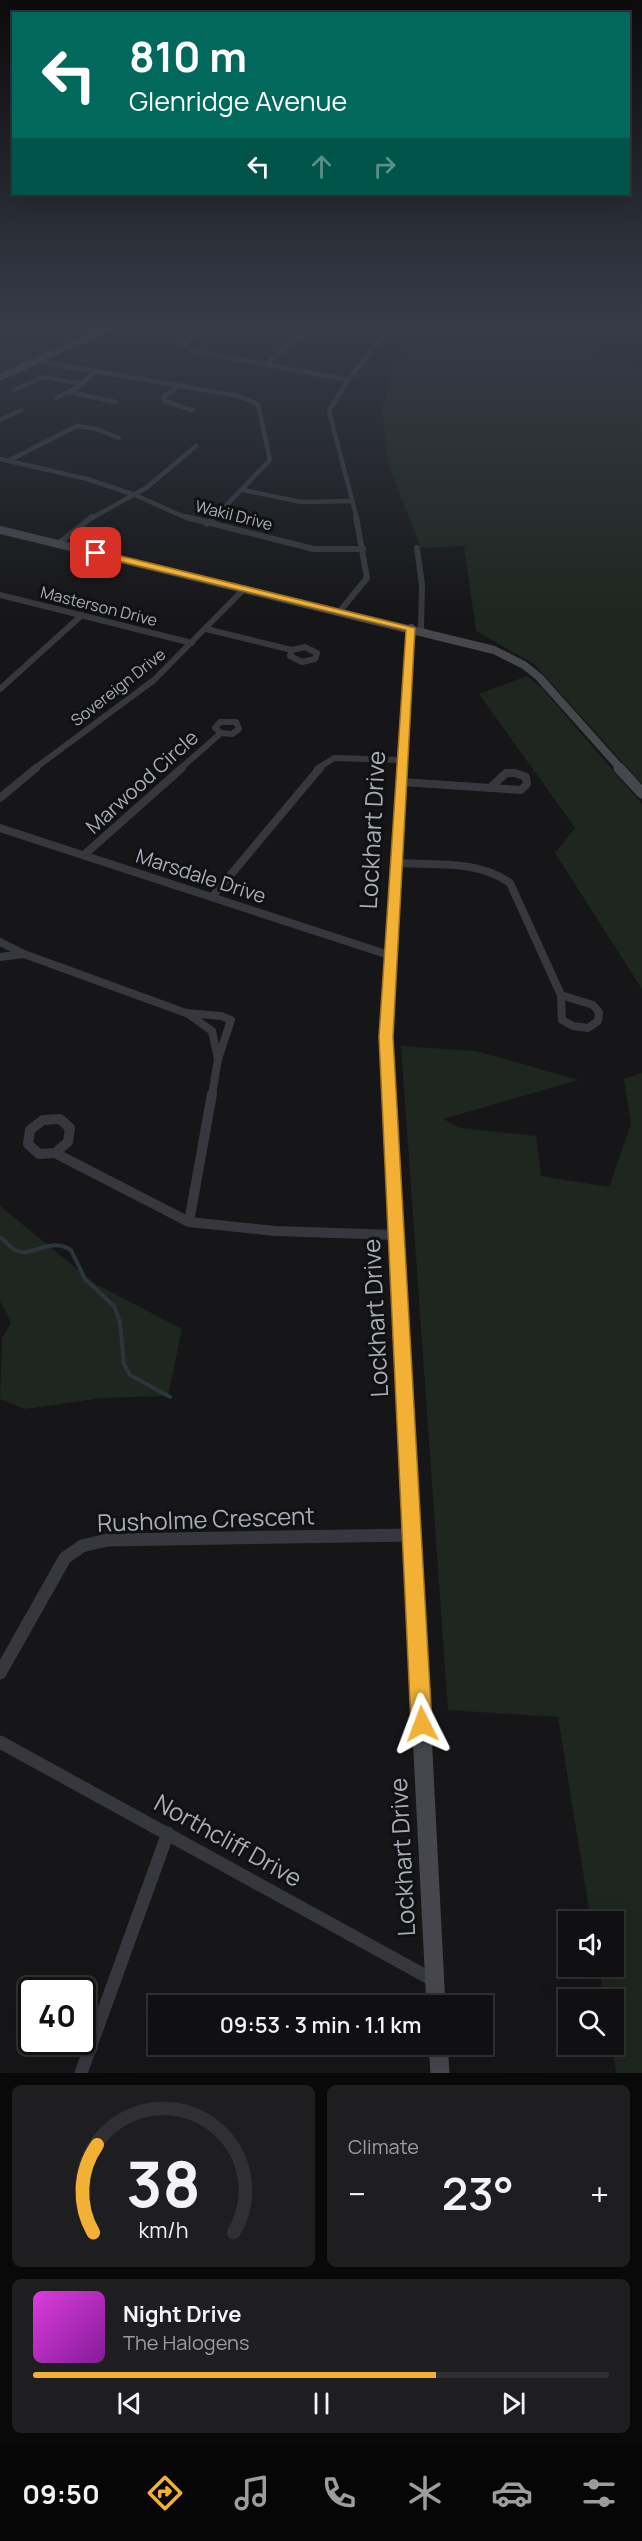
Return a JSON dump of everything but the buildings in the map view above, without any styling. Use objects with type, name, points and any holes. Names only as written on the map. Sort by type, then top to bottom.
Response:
[{"type":"main road","points":[[0,530],[421,630],[494,650],[524,665],[539,677],[642,793]]},
{"type":"main road","name":"Lockhart Drive","points":[[411,628],[386,1037],[436,1995]]},
{"type":"main road","points":[[439,2055],[440,2073]]},
{"type":"street","points":[[207,524],[243,490],[270,460],[262,422]]},
{"type":"street","points":[[332,422],[354,501],[368,572],[367,578],[340,611]]},
{"type":"street","points":[[8,461],[77,426],[96,429],[119,438]]},
{"type":"street","points":[[58,544],[87,520],[135,495],[196,446]]},
{"type":"street","name":"Wakil Drive","points":[[0,459],[87,479],[135,495],[207,524],[314,549],[363,549]]},
{"type":"street","points":[[243,490],[301,502],[354,501]]},
{"type":"street","points":[[417,548],[422,585],[421,630]]},
{"type":"street","name":"Sovereign Drive","points":[[0,798],[14,784],[154,680],[245,588]]},
{"type":"street","name":"Masterson Drive","points":[[0,595],[192,643]]},
{"type":"street","points":[[0,690],[82,615]]},
{"type":"street","points":[[206,629],[292,650]]},
{"type":"street","name":"Marwood Circle","points":[[84,855],[221,733]]},
{"type":"street","points":[[212,897],[316,770],[326,762],[334,758],[402,760]]},
{"type":"street","points":[[402,782],[521,790],[527,784],[526,777],[517,772],[505,772],[498,776],[490,787]]},
{"type":"street","name":"Marsdale Drive","points":[[0,828],[392,956]]},
{"type":"street","points":[[398,863],[483,869],[502,875],[510,883],[561,995],[562,1020],[573,1026],[588,1028],[598,1021],[599,1012],[593,1005],[561,995]]},
{"type":"street","points":[[0,942],[24,954],[186,1013],[212,1031],[218,1059]]},
{"type":"street","points":[[0,957],[24,954]]},
{"type":"street","points":[[186,1013],[222,1016],[231,1020],[218,1059],[189,1221]]},
{"type":"street","points":[[56,1153],[68,1142],[70,1128],[60,1119],[43,1120],[30,1130],[28,1144],[39,1154],[56,1153],[189,1221],[275,1232],[397,1235]]},
{"type":"street","name":"Rusholme Crescent","points":[[0,1673],[65,1558],[81,1546],[107,1540],[412,1535]]},
{"type":"street","name":"Northcliff Drive","points":[[0,1742],[435,1981]]},
{"type":"street","points":[[81,2073],[168,1833]]},
{"type":"shaded area","points":[[383,422],[642,422],[642,784],[534,664],[476,631],[464,546],[421,548],[388,464]]},
{"type":"shaded area","points":[[527,676],[542,688],[642,804],[642,989],[555,853],[575,828],[479,694]]},
{"type":"shaded area","points":[[401,1046],[476,1051],[579,1080],[443,1119],[461,1128],[536,1136],[541,1176],[609,1187],[631,1124],[624,1079],[642,1073],[642,2073],[616,2073],[613,2055],[624,2055],[624,1989],[602,1989],[601,1977],[624,1977],[624,1911],[589,1911],[558,1717],[448,1710]]},
{"type":"shaded area","points":[[0,1206],[94,1283],[182,1329],[168,1396],[102,1398],[25,1409],[0,1399],[2,1338],[11,1323],[0,1300]]},
{"type":"waterway","points":[[0,1237],[13,1249],[21,1252],[55,1245],[71,1250],[85,1279],[114,1306],[120,1322],[124,1364],[130,1375],[170,1397]]},
{"type":"route","points":[[96,553],[411,628],[386,1037],[422,1724]]}]
